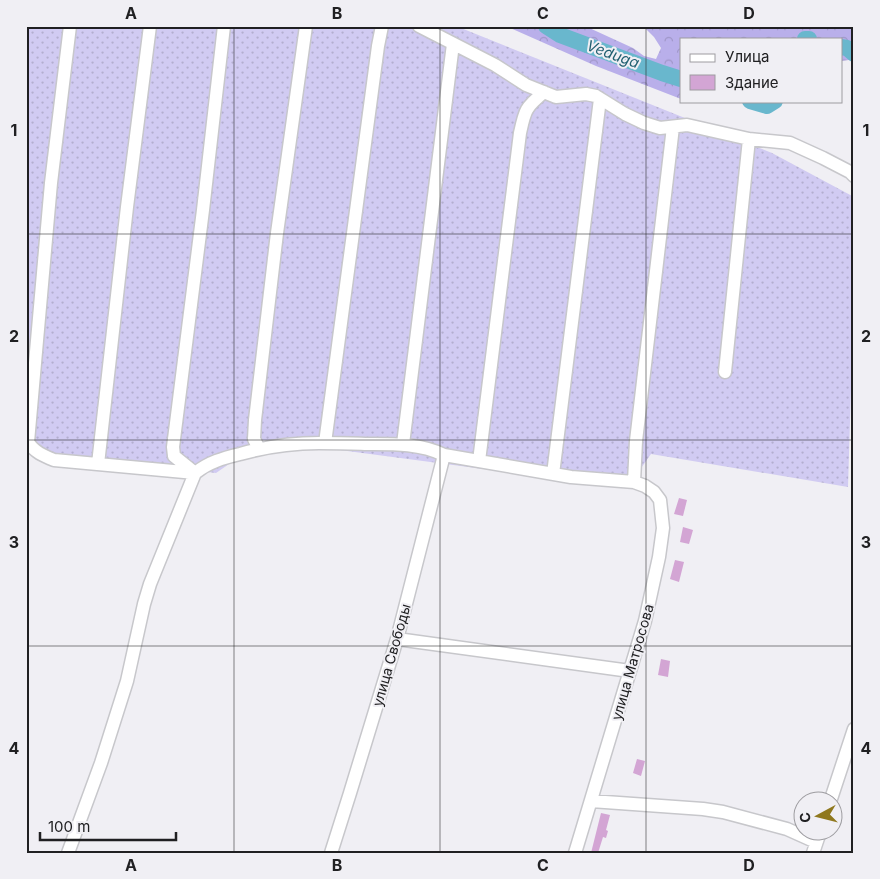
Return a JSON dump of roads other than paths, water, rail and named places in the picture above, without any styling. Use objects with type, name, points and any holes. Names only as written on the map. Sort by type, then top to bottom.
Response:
[{"type":"street","points":[[70,26],[51,183],[28,442],[40,454],[54,460],[195,473]]},
{"type":"street","points":[[98,464],[150,26]]},
{"type":"street","points":[[195,473],[174,456],[173,447],[224,26]]},
{"type":"street","points":[[259,449],[254,439],[255,420],[277,233],[306,26]]},
{"type":"street","points":[[325,443],[382,26]]},
{"type":"street","points":[[419,26],[495,65],[526,85],[556,97],[586,94],[600,99],[644,123],[660,128],[687,125],[749,138],[790,143],[823,158],[854,176]]},
{"type":"street","points":[[403,444],[453,44]]},
{"type":"street","points":[[479,461],[520,133],[524,112],[530,103],[544,92]]},
{"type":"street","points":[[553,474],[600,99]]},
{"type":"street","points":[[68,853],[101,763],[121,699],[150,584],[195,473],[203,467],[220,459],[259,449],[299,444],[403,444],[433,450],[444,455],[571,477],[634,482],[636,441],[674,127]]},
{"type":"street","points":[[725,372],[749,138]]},
{"type":"street","name":"улица Свободы","points":[[331,853],[396,639],[444,455]]},
{"type":"street","name":"улица Матросова","points":[[575,853],[645,621],[659,557],[663,528],[660,500],[654,492],[634,482]]},
{"type":"street","points":[[396,639],[630,672]]},
{"type":"street","points":[[833,792],[854,729]]},
{"type":"street","points":[[591,801],[722,812],[787,829],[817,846]]},
{"type":"waterway","name":"Veduga","points":[[546,26],[560,35],[680,79]]},
{"type":"waterway","name":"Veduga","points":[[842,47],[847,48],[854,54]]},
{"type":"waterway","name":"Veduga","points":[[753,102],[767,106],[773,102]]}]
